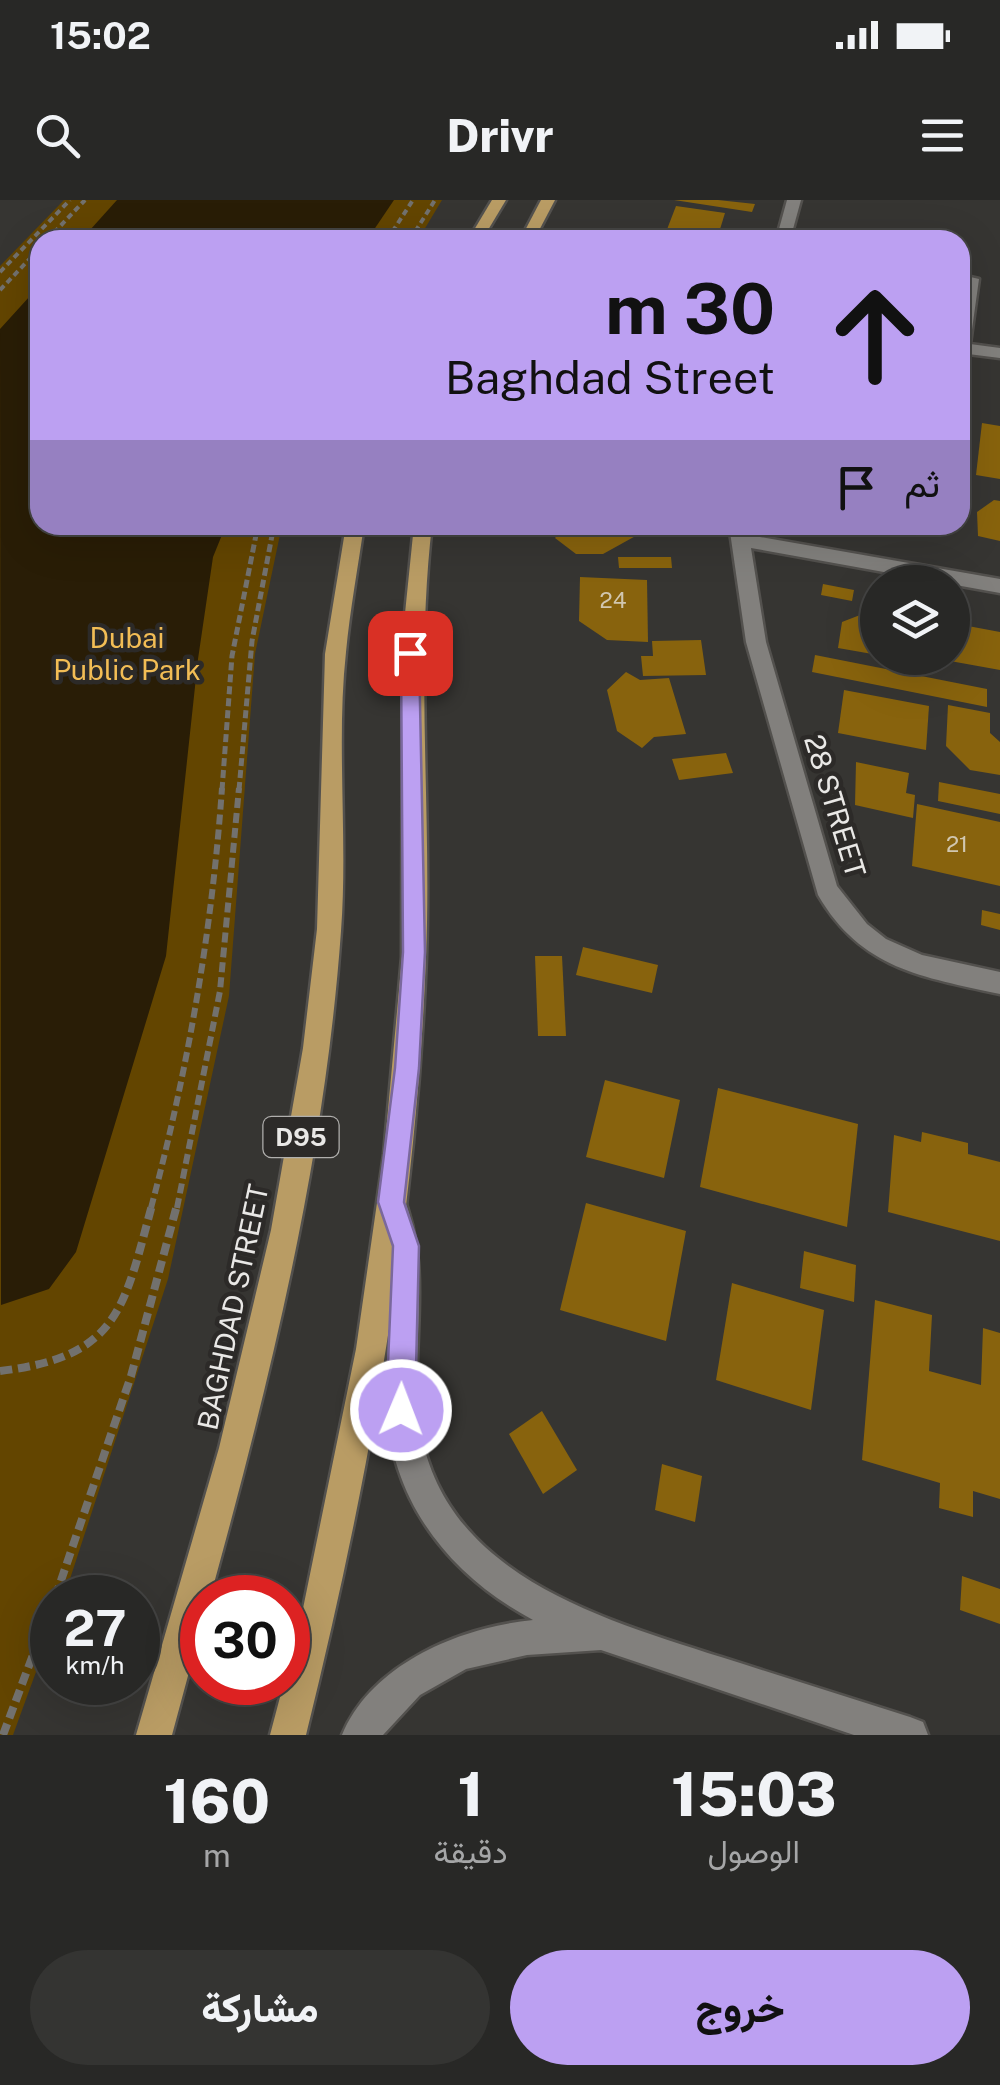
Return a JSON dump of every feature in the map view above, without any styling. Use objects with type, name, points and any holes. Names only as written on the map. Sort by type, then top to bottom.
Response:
[{"type":"main road","points":[[481,230],[500,200]]},
{"type":"main road","points":[[532,230],[548,200]]},
{"type":"main road","name":"BAGHDAD STREET","points":[[154,1735],[235,1448],[285,1230],[310,1084],[329,929],[335,654],[353,535]]},
{"type":"main road","points":[[288,1735],[341,1508],[372,1344],[407,1068],[414,952],[410,653],[422,535]]},
{"type":"street","points":[[786,230],[794,200]]},
{"type":"street","points":[[970,286],[971,279]]},
{"type":"street","points":[[970,349],[1000,354]]},
{"type":"street","name":"28 STREET","points":[[739,535],[756,642],[826,888],[837,909],[853,929],[899,959],[1000,983]]},
{"type":"street","points":[[749,535],[1000,586]]},
{"type":"street","points":[[391,1202],[406,1246],[401,1410],[410,1456],[428,1500],[456,1541],[491,1574],[601,1636],[910,1735]]},
{"type":"street","points":[[360,1735],[371,1719],[422,1672],[479,1644],[540,1635],[601,1636]]},
{"type":"path","points":[[41,230],[70,200]]},
{"type":"path","points":[[56,230],[85,200]]},
{"type":"path","points":[[394,230],[413,200]]},
{"type":"path","points":[[416,230],[435,200]]},
{"type":"path","points":[[0,272],[30,241]]},
{"type":"path","points":[[0,290],[30,258]]},
{"type":"path","points":[[0,1371],[60,1360],[88,1346],[120,1307],[133,1272],[163,1164],[209,926],[224,719],[244,581],[256,535]]},
{"type":"path","points":[[62,1575],[160,1270],[206,1068],[234,874],[240,736],[250,650],[272,535]]},
{"type":"path","points":[[3,1735],[30,1664]]},
{"type":"green space","name":"Dubai Public Park","points":[[64,200],[442,200],[424,230],[35,230]]},
{"type":"green space","name":"Dubai Public Park","points":[[30,235],[30,535],[280,535],[255,654],[229,996],[168,1279],[71,1575],[30,1575],[30,1688],[13,1735],[0,1735],[0,266]]},
{"type":"shaded area","points":[[117,200],[394,200],[374,230],[90,230]]},
{"type":"shaded area","points":[[30,296],[30,535],[222,535],[213,557],[198,659],[166,956],[76,1252],[49,1289],[1,1305],[0,329]]},
{"type":"building","points":[[674,200],[718,200],[755,204],[752,212]]},
{"type":"building","points":[[676,206],[725,213],[720,230],[667,230]]},
{"type":"building","points":[[982,423],[1000,426],[1000,479],[976,475]]},
{"type":"building","points":[[994,500],[1000,501],[1000,541],[978,536],[977,512]]},
{"type":"building","points":[[637,535],[603,554],[576,554],[555,538]]},
{"type":"building","points":[[618,557],[671,557],[672,568],[619,568]]},
{"type":"building","points":[[580,577],[647,580],[648,642],[607,640],[579,621]]},
{"type":"building","points":[[823,584],[854,590],[852,601],[821,595]]},
{"type":"building","points":[[860,615],[860,652],[838,648],[842,622]]},
{"type":"building","points":[[970,626],[1000,632],[1000,670],[970,665]]},
{"type":"building","points":[[701,640],[706,675],[643,676],[641,656],[653,656],[652,641]]},
{"type":"building","points":[[815,655],[860,664],[860,675],[916,675],[987,689],[987,707],[812,672]]},
{"type":"building","points":[[626,672],[640,680],[669,678],[686,734],[654,737],[642,748],[617,731],[607,690]]},
{"type":"building","points":[[844,690],[929,706],[926,750],[838,733]]},
{"type":"building","points":[[948,705],[990,713],[990,733],[1000,742],[1000,775],[970,770],[946,746]]},
{"type":"building","points":[[726,753],[733,773],[679,780],[672,759]]},
{"type":"building","points":[[856,762],[909,773],[906,793],[915,795],[913,818],[855,805]]},
{"type":"building","points":[[939,782],[1000,794],[1000,814],[938,801]]},
{"type":"building","points":[[917,804],[1000,822],[1000,886],[912,866]]},
{"type":"building","points":[[982,910],[1000,914],[1000,930],[981,925]]},
{"type":"building","points":[[583,947],[658,965],[652,993],[576,975]]},
{"type":"building","points":[[535,956],[562,956],[566,1036],[538,1036]]},
{"type":"building","points":[[605,1080],[680,1100],[664,1178],[586,1157]]},
{"type":"building","points":[[718,1088],[858,1124],[847,1227],[700,1187]]},
{"type":"building","points":[[922,1132],[968,1143],[968,1154],[1000,1162],[1000,1241],[888,1212],[894,1135],[921,1142]]},
{"type":"building","points":[[586,1203],[686,1231],[666,1341],[560,1310]]},
{"type":"building","points":[[804,1251],[856,1265],[854,1302],[800,1288]]},
{"type":"building","points":[[732,1283],[824,1310],[811,1410],[716,1380]]},
{"type":"building","points":[[875,1300],[932,1315],[929,1371],[981,1385],[983,1328],[1000,1333],[1000,1499],[973,1491],[973,1517],[939,1508],[940,1483],[862,1460]]},
{"type":"building","points":[[542,1411],[577,1470],[543,1494],[509,1434]]},
{"type":"building","points":[[662,1464],[702,1476],[695,1522],[655,1510]]},
{"type":"building","points":[[962,1576],[1000,1589],[1000,1624],[960,1610]]},
{"type":"route","points":[[401,1410],[406,1246],[391,1202],[407,1068],[414,952],[410,653]]}]
